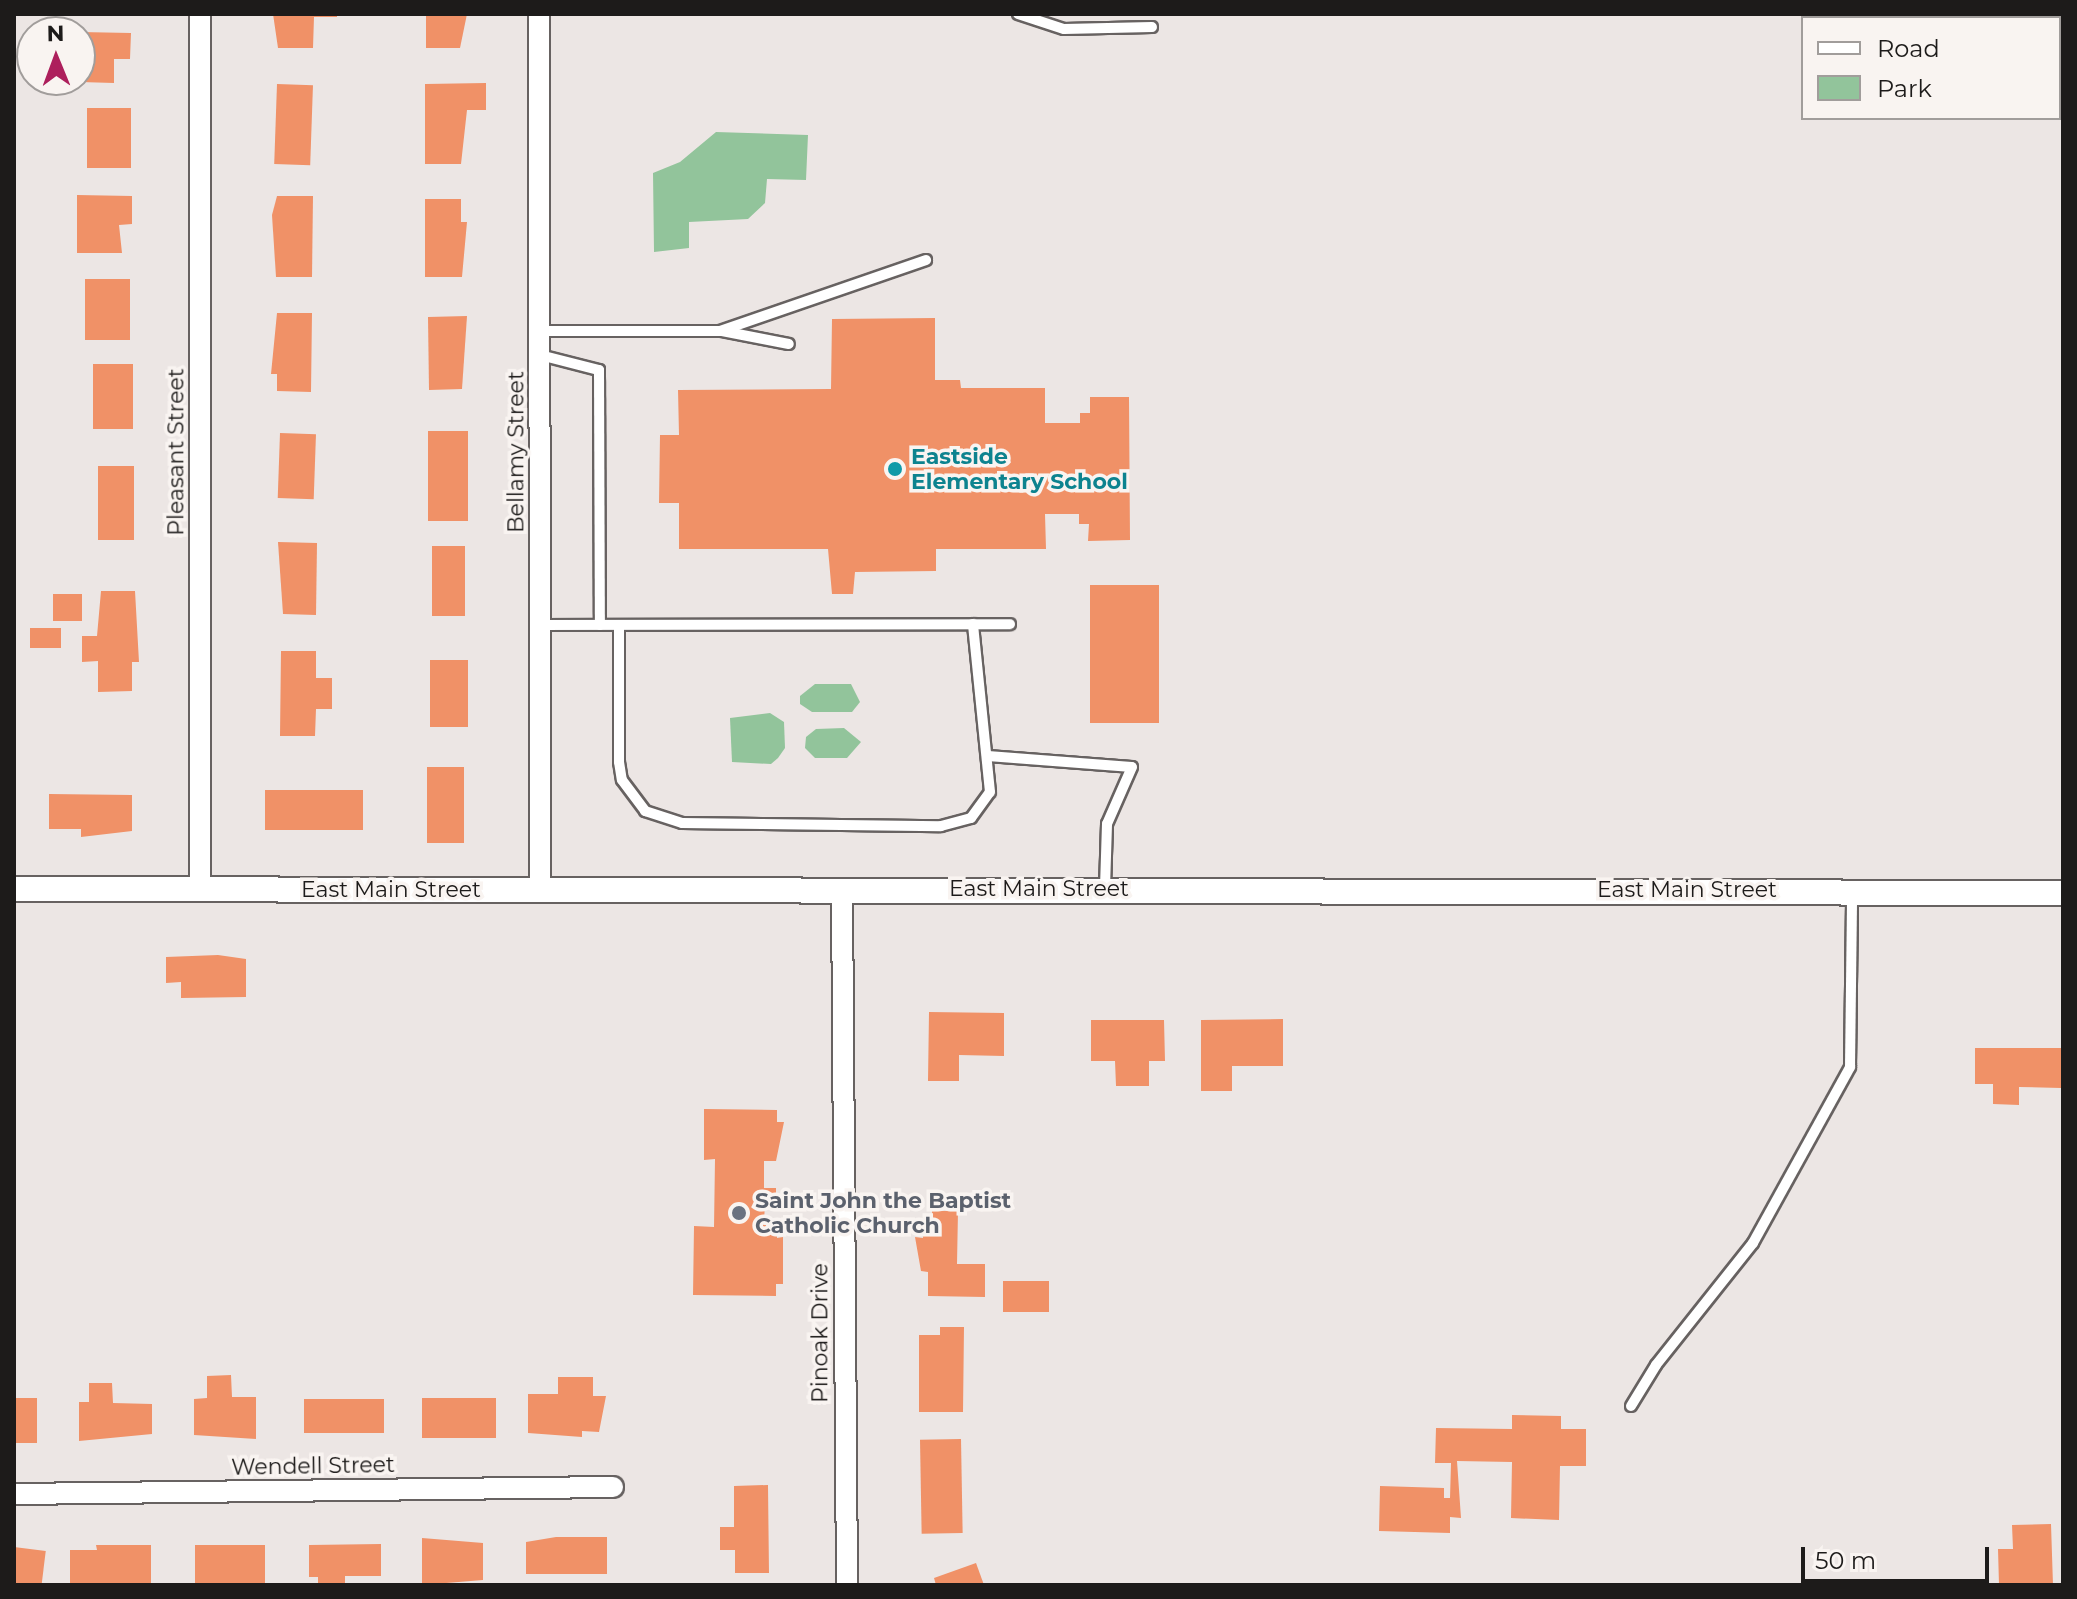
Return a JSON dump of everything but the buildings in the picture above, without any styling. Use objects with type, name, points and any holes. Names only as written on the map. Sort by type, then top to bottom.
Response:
[{"type":"street","name":"Pleasant Street","points":[[200,14],[200,890]]},
{"type":"street","name":"Bellamy Street","points":[[539,14],[540,890]]},
{"type":"street","name":"East Main Street","points":[[14,889],[2063,893]]},
{"type":"street","name":"Pinoak Drive","points":[[842,890],[847,1585]]},
{"type":"street","name":"Wendell Street","points":[[14,1494],[613,1487]]},
{"type":"lane","points":[[1018,14],[1064,29],[1152,27]]},
{"type":"lane","points":[[720,331],[926,260]]},
{"type":"lane","points":[[540,331],[720,331],[789,344]]},
{"type":"lane","points":[[540,355],[599,370],[600,625]]},
{"type":"lane","points":[[619,625],[622,780],[645,811],[663,819],[957,824],[983,807],[990,792],[973,624]]},
{"type":"lane","points":[[540,625],[1010,624]]},
{"type":"lane","points":[[988,756],[1132,767],[1107,824],[1105,889]]},
{"type":"lane","points":[[1631,1406],[1656,1365],[1753,1243],[1850,1067],[1852,891]]},
{"type":"green space","points":[[716,132],[808,135],[806,180],[767,179],[765,203],[748,219],[689,222],[689,248],[654,252],[653,173],[680,162]]},
{"type":"green space","points":[[815,684],[851,684],[860,702],[852,712],[812,712],[800,704],[800,696]]},
{"type":"green space","points":[[770,713],[784,722],[785,748],[778,758],[771,764],[732,762],[730,718]]},
{"type":"green space","points":[[844,728],[861,742],[847,758],[815,758],[805,748],[806,737],[816,729]]},
{"type":"place","name":"Eastside Elementary School","points":[[895,469]]},
{"type":"place","name":"Saint John the Baptist Catholic Church","points":[[739,1213]]}]
